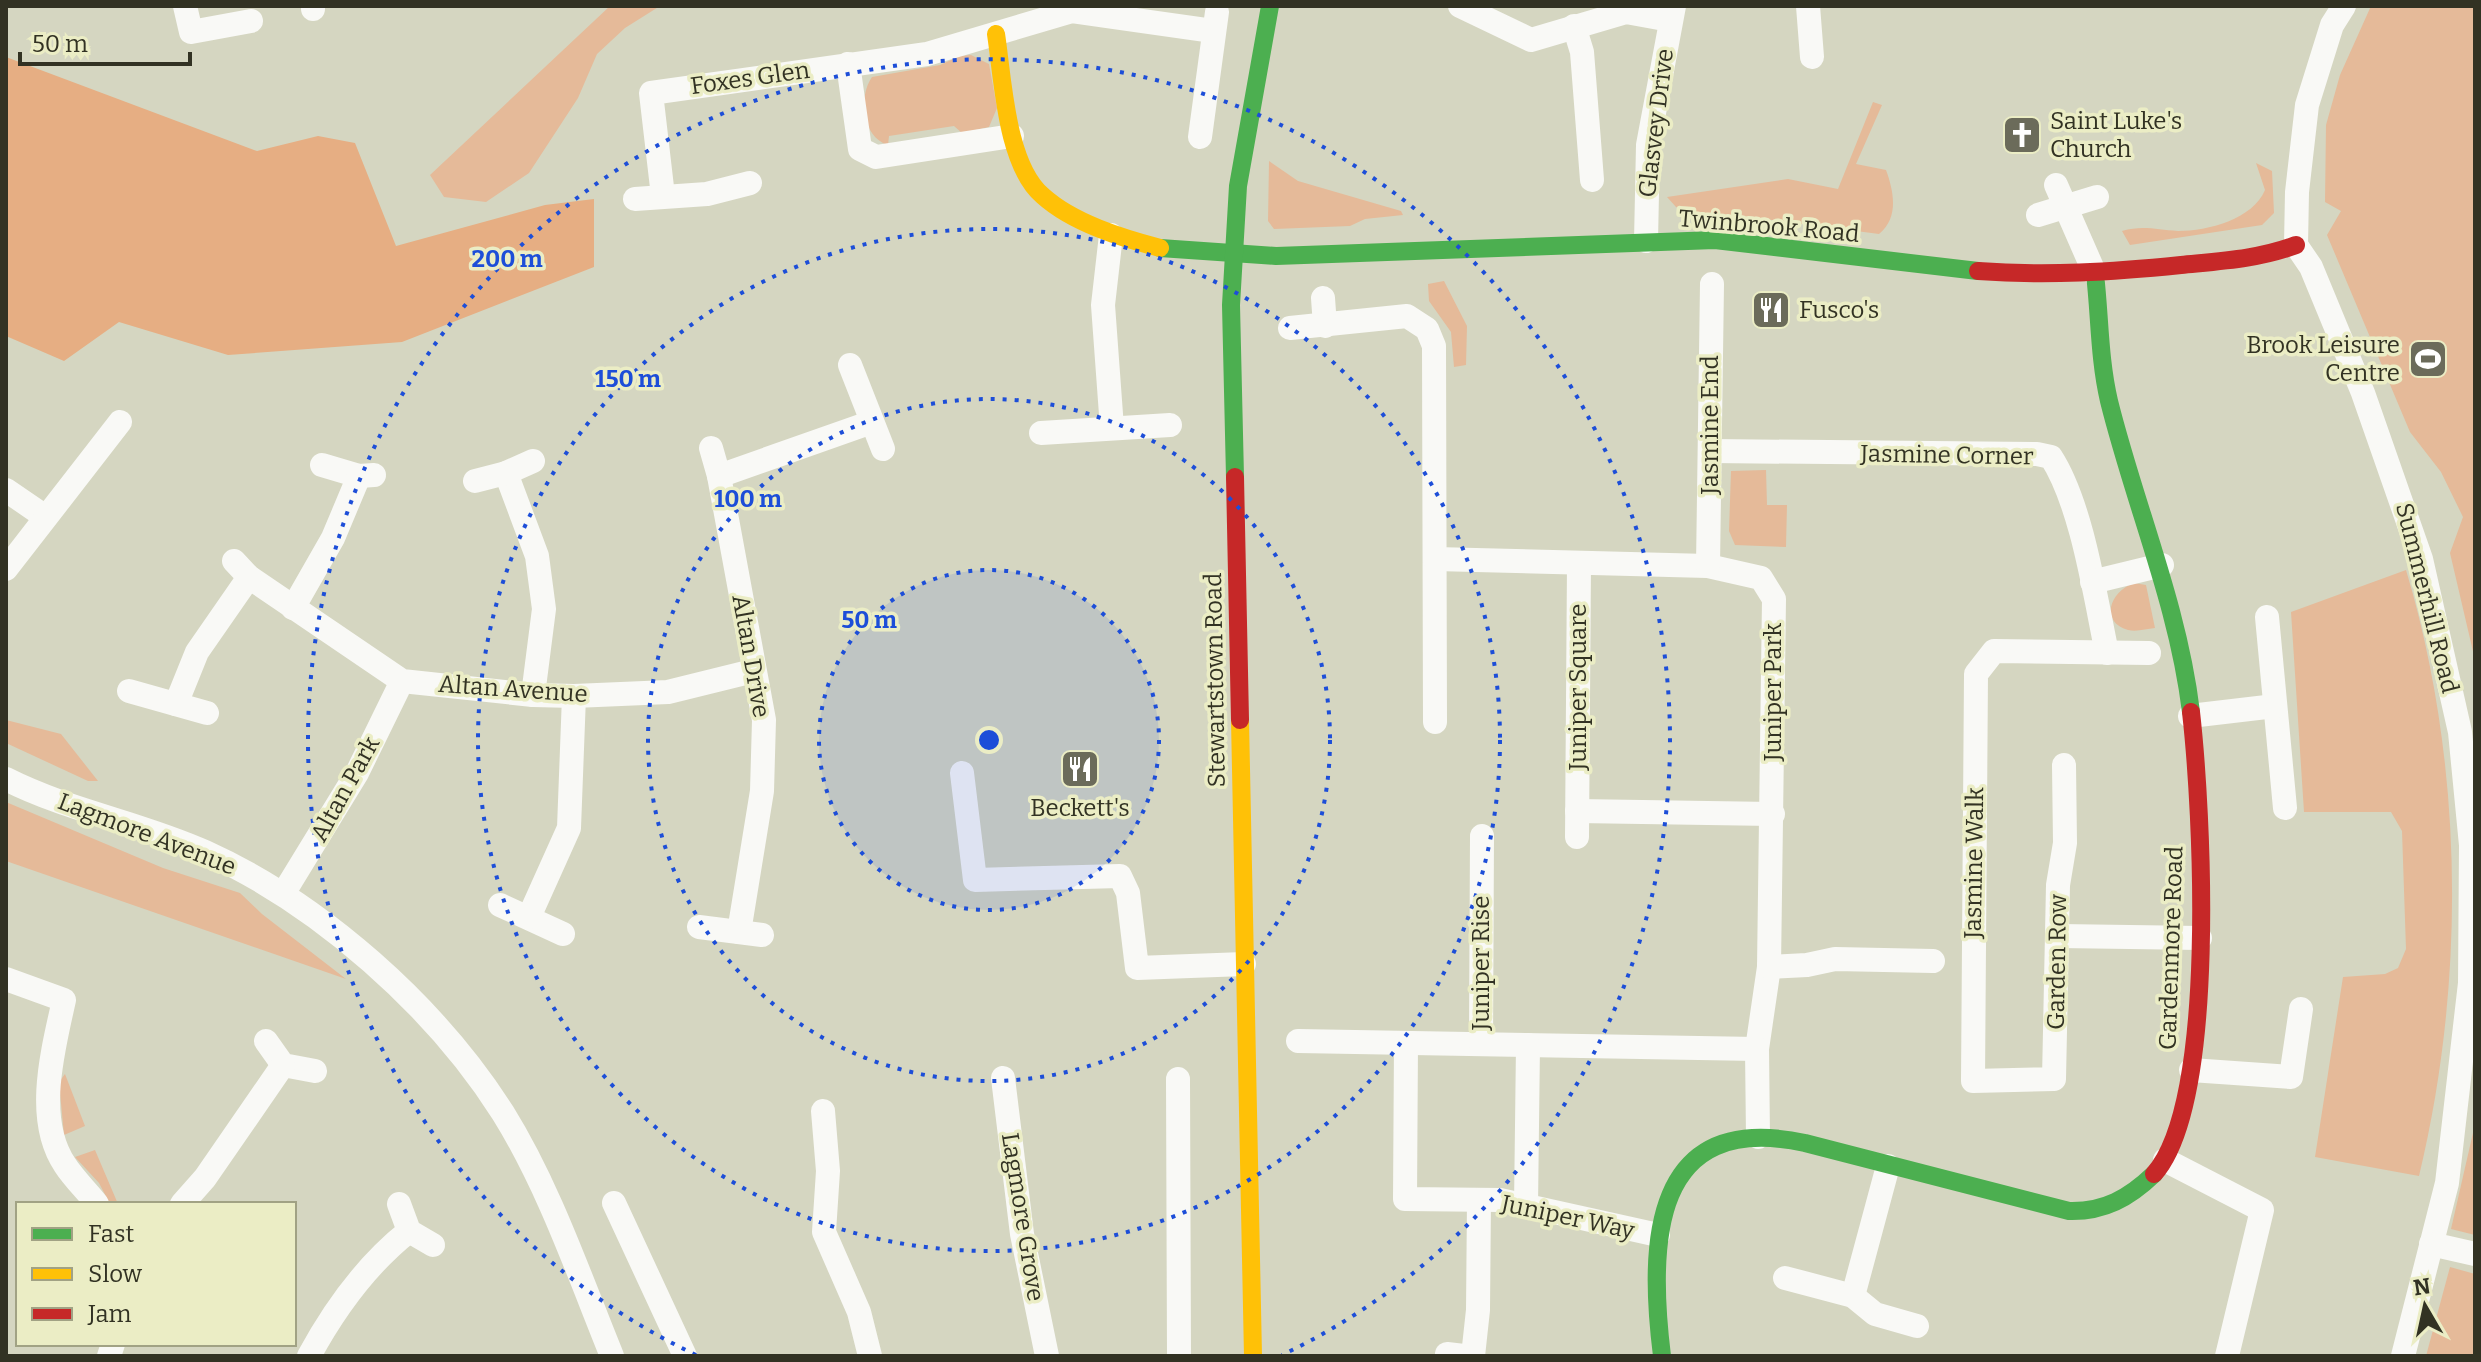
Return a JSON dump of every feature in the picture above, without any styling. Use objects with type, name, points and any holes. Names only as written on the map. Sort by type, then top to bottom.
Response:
[{"type":"street","points":[[185,6],[191,32],[251,21]]},
{"type":"street","name":"Stewartstown Road","points":[[1253,1356],[1232,321],[1238,186],[1270,6]]},
{"type":"street","points":[[1460,6],[1531,40],[1626,12],[1672,13]]},
{"type":"street","points":[[1808,6],[1812,57]]},
{"type":"street","points":[[2296,245],[2298,179],[2307,105],[2332,25],[2344,6]]},
{"type":"street","name":"Foxes Glen","points":[[663,196],[644,94],[927,54],[1072,11],[1215,22],[1200,137]]},
{"type":"street","name":"Glasvey Drive","points":[[1646,241],[1648,145],[1672,13]]},
{"type":"street","points":[[1574,26],[1582,52],[1592,180]]},
{"type":"street","points":[[996,34],[1012,136],[1025,171],[1042,196],[1111,235],[1171,251],[1234,256]]},
{"type":"street","points":[[848,64],[860,149],[876,157],[1012,136]]},
{"type":"street","points":[[635,199],[707,194],[750,183]]},
{"type":"street","points":[[2061,196],[2095,274]]},
{"type":"street","points":[[2038,215],[2061,196],[2097,197]]},
{"type":"street","points":[[1111,235],[1103,305],[1112,428]]},
{"type":"street","name":"Twinbrook Road","points":[[1234,256],[1715,240],[1911,265],[2044,276],[2265,257],[2296,245]]},
{"type":"street","name":"Summerhill Road","points":[[2296,245],[2311,267],[2406,509],[2425,574],[2460,732],[2471,845],[2470,983],[2447,1183],[2403,1356]]},
{"type":"street","name":"Gardenmore Road","points":[[1662,1356],[1656,1279],[1658,1235],[1678,1177],[1707,1147],[1733,1138],[1786,1139],[2042,1206],[2098,1210],[2131,1195],[2165,1160],[2176,1138],[2191,1070],[2200,938],[2201,894],[2190,716],[2182,651],[2162,565],[2101,364],[2095,274]]},
{"type":"street","name":"Jasmine End","points":[[1708,566],[1712,284]]},
{"type":"street","points":[[1323,298],[1325,326]]},
{"type":"street","points":[[1290,328],[1407,316],[1427,329],[1434,346],[1435,722]]},
{"type":"street","points":[[850,365],[883,449]]},
{"type":"street","points":[[6,569],[121,417]]},
{"type":"street","points":[[719,476],[872,422]]},
{"type":"street","points":[[1041,433],[1170,425]]},
{"type":"street","name":"Altan Drive","points":[[699,927],[750,934],[762,791],[764,720],[719,476],[711,448]]},
{"type":"street","name":"Jasmine Corner","points":[[1711,451],[2037,454],[2051,457],[2062,474],[2092,582],[2107,653]]},
{"type":"street","points":[[475,481],[506,473],[533,461]]},
{"type":"street","points":[[293,608],[367,475],[322,465]]},
{"type":"street","points":[[506,473],[539,569],[544,609],[533,695]]},
{"type":"street","points":[[6,490],[44,516]]},
{"type":"street","name":"Juniper Park","points":[[1435,559],[1708,566],[1761,578],[1774,599],[1769,967],[1757,1049],[1758,1137]]},
{"type":"street","name":"Juniper Square","points":[[1577,837],[1579,564]]},
{"type":"street","points":[[2092,582],[2162,565]]},
{"type":"street","name":"Altan Avenue","points":[[176,704],[197,652],[242,569],[293,608],[402,681],[533,695],[574,696],[668,692],[753,671]]},
{"type":"street","points":[[2267,617],[2285,808]]},
{"type":"street","name":"Jasmine Walk","points":[[1973,1081],[1976,674],[1994,651],[2107,653]]},
{"type":"street","points":[[2107,653],[2149,653]]},
{"type":"street","name":"Altan Park","points":[[283,894],[357,773],[402,681]]},
{"type":"street","points":[[129,691],[207,713]]},
{"type":"street","points":[[529,917],[569,828],[574,696]]},
{"type":"street","points":[[2190,716],[2275,706]]},
{"type":"street","name":"Garden Row","points":[[1973,1081],[2054,1079],[2058,885],[2065,843],[2064,765]]},
{"type":"street","points":[[962,773],[975,880],[1120,876],[1128,893],[1137,968],[1244,964]]},
{"type":"street","name":"Lagmore Avenue","points":[[6,779],[206,852],[283,894],[360,952],[401,989],[501,1110],[528,1159],[612,1356]]},
{"type":"street","points":[[1577,811],[1773,814]]},
{"type":"street","name":"Juniper Rise","points":[[1482,836],[1481,1044],[1757,1049]]},
{"type":"street","points":[[500,905],[563,934]]},
{"type":"street","points":[[2059,936],[2200,938]]},
{"type":"street","points":[[1769,967],[1807,965],[1835,959],[1933,961]]},
{"type":"street","points":[[6,979],[64,1000],[50,1064],[51,1132],[64,1164],[95,1202]]},
{"type":"street","points":[[2191,1070],[2291,1077],[2301,1009]]},
{"type":"street","points":[[266,1041],[283,1065],[315,1071]]},
{"type":"street","points":[[1298,1041],[1481,1044]]},
{"type":"street","name":"Juniper Way","points":[[1406,1043],[1405,1199],[1479,1200],[1526,1206],[1658,1235]]},
{"type":"street","name":"Juniper Rise","points":[[1526,1206],[1528,1045]]},
{"type":"street","points":[[184,1202],[205,1178],[283,1065]]},
{"type":"street","name":"Lagmore Grove","points":[[1003,1078],[1022,1234],[1047,1356]]},
{"type":"street","points":[[1178,1079],[1179,1356]]},
{"type":"street","points":[[823,1111],[828,1171],[824,1232],[859,1312],[870,1356]]},
{"type":"street","points":[[2165,1160],[2262,1210],[2227,1356]]},
{"type":"street","points":[[1853,1296],[1888,1166]]},
{"type":"street","name":"Juniper Way","points":[[1473,1356],[1478,1310],[1479,1200]]},
{"type":"street","points":[[614,1203],[685,1356]]},
{"type":"street","points":[[399,1204],[409,1231],[433,1245]]},
{"type":"street","points":[[309,1356],[350,1290],[382,1253],[409,1231]]},
{"type":"street","points":[[2431,1244],[2475,1254]]},
{"type":"street","points":[[1785,1278],[1853,1296],[1875,1314],[1917,1326]]},
{"type":"shaded area","points":[[610,6],[660,6],[625,28],[597,54],[578,98],[529,173],[486,202],[444,197],[430,175]]},
{"type":"shaded area","name":"Brook Leisure Centre","points":[[2371,6],[2475,6],[2475,660],[2450,553],[2463,517],[2441,472],[2410,432],[2327,235],[2341,211],[2325,202],[2326,125],[2340,75]]},
{"type":"shaded area","points":[[971,55],[989,64],[997,108],[989,127],[962,133],[954,126],[889,136],[888,145],[879,141],[865,116],[865,95],[872,77],[940,65],[960,56]]},
{"type":"shaded area","points":[[6,57],[257,151],[318,136],[355,143],[396,246],[545,205],[594,199],[594,267],[402,342],[228,355],[119,322],[64,361],[6,336]]},
{"type":"shaded area","points":[[1873,102],[1882,105],[1856,164],[1886,170],[1889,178],[1893,196],[1892,213],[1879,234],[1756,218],[1690,214],[1676,207],[1667,197],[1788,179],[1838,189]]},
{"type":"shaded area","points":[[1269,161],[1298,181],[1401,211],[1403,215],[1365,219],[1350,226],[1274,229],[1268,221]]},
{"type":"shaded area","points":[[2256,163],[2272,171],[2274,213],[2262,225],[2130,245],[2122,231],[2143,228],[2178,231],[2216,226],[2251,209],[2265,190]]},
{"type":"shaded area","points":[[1444,281],[1467,326],[1466,365],[1454,367],[1451,332],[1429,301],[1428,284]]},
{"type":"shaded area","points":[[1766,470],[1767,505],[1787,505],[1786,547],[1735,545],[1729,531],[1731,471]]},
{"type":"shaded area","points":[[2406,570],[2425,643],[2439,719],[2448,795],[2452,872],[2451,949],[2445,1026],[2419,1176],[2315,1157],[2343,977],[2385,974],[2398,968],[2406,949],[2402,831],[2391,812],[2304,812],[2291,612]]},
{"type":"shaded area","points":[[2134,583],[2146,585],[2155,628],[2128,630],[2114,621],[2111,607],[2114,600],[2125,587]]},
{"type":"shaded area","points":[[6,720],[61,734],[98,781],[88,781],[6,743]]},
{"type":"shaded area","points":[[6,802],[163,868],[240,893],[262,914],[346,979],[6,861]]},
{"type":"shaded area","points":[[65,1074],[85,1126],[64,1135],[59,1082]]},
{"type":"shaded area","points":[[2475,1124],[2475,1235],[2451,1229]]},
{"type":"shaded area","points":[[95,1150],[117,1202],[109,1202],[99,1183],[75,1157]]},
{"type":"shaded area","points":[[2450,1267],[2475,1274],[2475,1356],[2426,1356]]},
{"type":"traffic: fast","points":[[1235,477],[1231,305],[1238,186],[1270,6]]},
{"type":"traffic: fast","points":[[1160,248],[1276,256],[1715,240],[1978,271]]},
{"type":"traffic: fast","points":[[2095,274],[2101,353],[2109,401],[2166,594],[2185,672],[2191,712]]},
{"type":"traffic: fast","points":[[1662,1356],[1657,1270],[1660,1230],[1670,1195],[1688,1166],[1716,1146],[1754,1138],[1805,1143],[2069,1211],[2094,1209],[2115,1202],[2154,1174]]},
{"type":"traffic: slow","points":[[996,34],[1008,120],[1021,164],[1031,182],[1055,206],[1083,222],[1160,248]]},
{"type":"traffic: slow","points":[[1240,720],[1253,1356]]},
{"type":"traffic: jam","points":[[1978,271],[2054,273],[2130,270],[2240,259],[2296,245]]},
{"type":"traffic: jam","points":[[1235,477],[1240,720]]},
{"type":"traffic: jam","points":[[2154,1174],[2174,1137],[2188,1085],[2197,1022],[2201,882],[2191,712]]},
{"type":"place","name":"Saint Luke's Church","points":[[2022,135]]},
{"type":"place","name":"Fusco's","points":[[1771,310]]},
{"type":"place","name":"Brook Leisure Centre","points":[[2428,359]]},
{"type":"place","name":"Beckett's","points":[[1080,769]]}]
